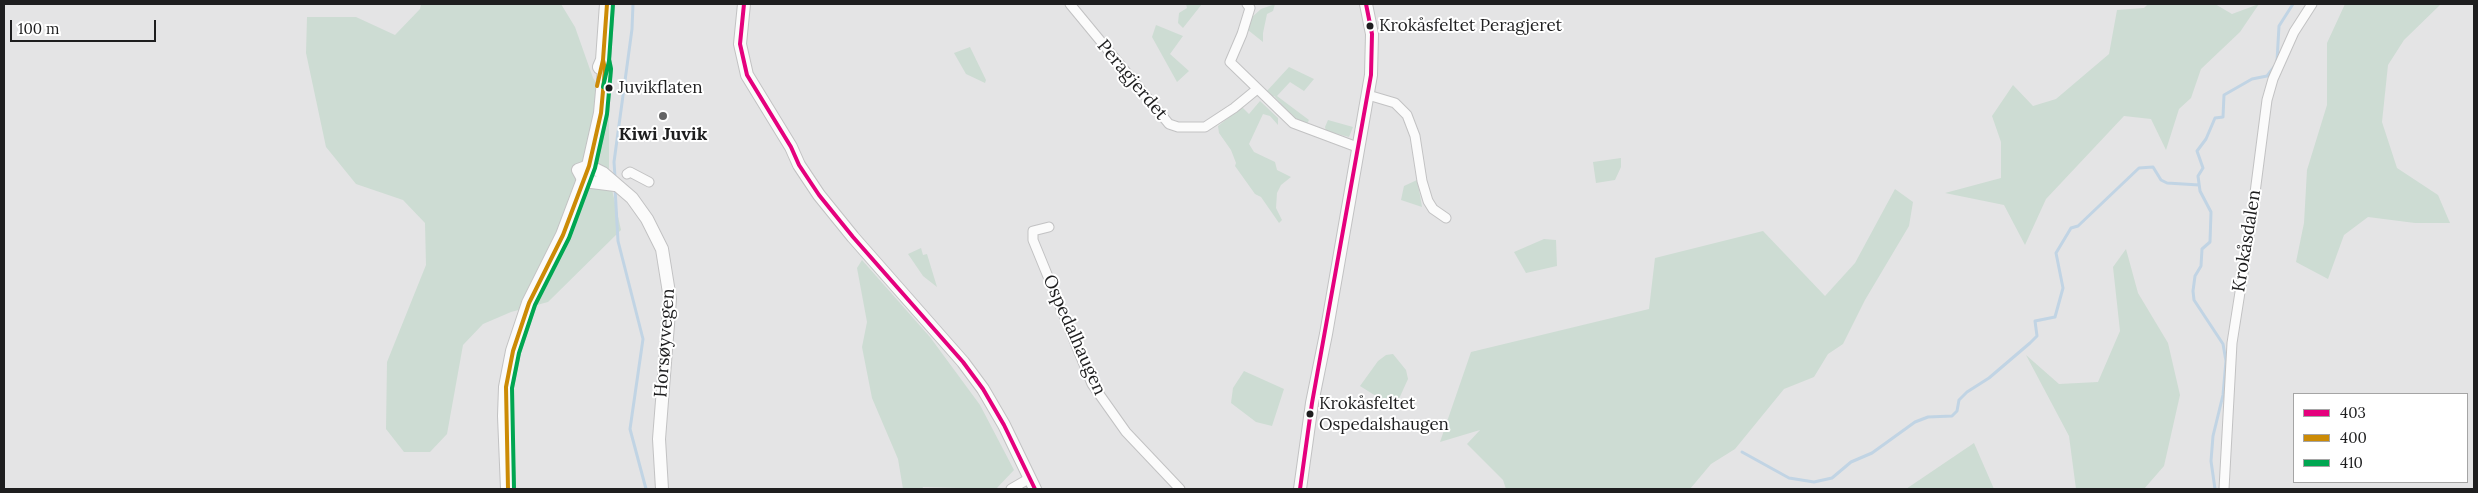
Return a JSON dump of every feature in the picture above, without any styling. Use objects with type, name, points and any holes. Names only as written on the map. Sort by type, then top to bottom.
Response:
[{"type":"main road","points":[[508,489],[505,432],[506,387],[518,334],[584,172],[603,60],[607,4]]},
{"type":"street","points":[[744,4],[740,44],[744,68],[796,155],[801,169],[819,195],[865,252],[963,362],[996,409],[1032,484],[1011,489]]},
{"type":"street","name":"Peragjerdet","points":[[1070,4],[1168,124],[1178,127],[1205,127],[1234,108],[1256,90]]},
{"type":"street","points":[[1248,4],[1250,8],[1242,34],[1230,62],[1256,90],[1293,123],[1357,147]]},
{"type":"street","points":[[1300,489],[1312,404],[1326,334],[1357,147],[1368,95],[1372,49],[1370,22],[1366,4]]},
{"type":"street","name":"Krokåsdalen","points":[[2224,489],[2232,342],[2252,216],[2266,100],[2294,32],[2312,4]]},
{"type":"street","points":[[1368,95],[1395,103],[1407,114],[1415,136],[1422,181],[1428,201],[1433,209],[1446,218]]},
{"type":"street","name":"Horsøyvegen","points":[[584,172],[615,185],[632,198],[647,219],[662,250],[668,274],[670,313],[659,439],[662,489]]},
{"type":"street","points":[[627,174],[630,172],[649,182]]},
{"type":"street","name":"Ospedalhaugen","points":[[1049,227],[1033,231],[1033,240],[1092,384],[1126,432],[1180,489]]},
{"type":"shaded area","points":[[421,4],[561,4],[575,27],[593,78],[609,102],[609,176],[621,230],[548,302],[511,312],[483,324],[463,345],[447,434],[430,452],[404,452],[386,429],[387,362],[426,265],[425,223],[403,200],[356,184],[326,147],[306,53],[307,17],[356,17],[395,35],[420,9]]},
{"type":"shaded area","points":[[1186,4],[1202,4],[1183,28],[1178,23],[1179,13],[1187,8]]},
{"type":"shaded area","points":[[1275,4],[1273,11],[1267,14],[1263,42],[1248,30],[1251,18],[1261,9]]},
{"type":"shaded area","points":[[2148,4],[2215,4],[2232,14],[2259,4],[2240,32],[2201,69],[2191,98],[2179,109],[2166,150],[2151,119],[2124,116],[2046,199],[2025,245],[2004,205],[1945,193],[2001,178],[2001,142],[1992,116],[2013,85],[2033,106],[2056,99],[2109,54],[2117,10],[2144,8]]},
{"type":"shaded area","points":[[2345,4],[2441,4],[2404,40],[2388,65],[2382,122],[2397,168],[2438,195],[2450,223],[2415,223],[2368,217],[2344,235],[2328,279],[2296,262],[2304,223],[2307,170],[2327,105],[2327,43]]},
{"type":"shaded area","points":[[1156,25],[1183,36],[1170,54],[1189,71],[1177,82],[1152,37]]},
{"type":"shaded area","points":[[970,47],[986,80],[985,83],[966,74],[954,53]]},
{"type":"shaded area","points":[[1289,67],[1314,79],[1304,91],[1290,82],[1277,96],[1309,120],[1307,124],[1293,117],[1274,96],[1272,98],[1266,92]]},
{"type":"shaded area","points":[[1260,101],[1278,118],[1278,125],[1270,116],[1263,114],[1249,144],[1254,152],[1275,162],[1277,170],[1291,177],[1281,185],[1277,193],[1276,208],[1282,220],[1279,223],[1261,197],[1255,194],[1235,166],[1236,163],[1231,150],[1219,133],[1218,126],[1242,107],[1249,114]]},
{"type":"shaded area","points":[[1328,120],[1353,127],[1349,137],[1326,131],[1325,127]]},
{"type":"shaded area","points":[[1621,158],[1621,167],[1615,180],[1596,183],[1593,162]]},
{"type":"shaded area","points":[[1417,180],[1422,207],[1401,200],[1404,186]]},
{"type":"shaded area","points":[[1895,189],[1913,202],[1909,226],[1865,300],[1843,344],[1828,354],[1814,377],[1784,389],[1735,449],[1711,464],[1690,489],[1506,489],[1503,480],[1467,444],[1480,430],[1440,442],[1471,352],[1649,309],[1655,258],[1763,231],[1825,296],[1855,263]]},
{"type":"shaded area","points":[[1544,239],[1556,240],[1557,266],[1526,273],[1514,252]]},
{"type":"shaded area","points":[[921,248],[923,255],[927,254],[937,287],[923,276],[908,254]]},
{"type":"shaded area","points":[[2126,249],[2138,293],[2168,343],[2180,395],[2164,466],[2144,489],[2076,489],[2069,436],[2026,355],[2059,384],[2098,382],[2120,331],[2113,267]]},
{"type":"shaded area","points":[[862,260],[930,337],[980,405],[1014,470],[996,489],[923,487],[922,489],[903,489],[898,459],[872,398],[862,347],[867,322],[857,268]]},
{"type":"shaded area","points":[[1393,354],[1406,370],[1408,379],[1398,401],[1387,403],[1360,386],[1378,361],[1386,355]]},
{"type":"shaded area","points":[[1244,371],[1284,389],[1272,426],[1256,422],[1231,403],[1233,388]]},
{"type":"shaded area","points":[[1974,443],[1994,489],[1906,489]]},
{"type":"waterway","points":[[615,177],[614,162],[632,29],[633,4]]},
{"type":"waterway","points":[[2277,61],[2279,26],[2293,4]]},
{"type":"waterway","points":[[2215,489],[2211,461],[2213,436],[2223,395],[2226,361],[2223,344],[2194,300],[2195,276],[2201,266],[2202,249],[2210,242],[2211,212],[2200,191],[2198,176],[2203,168],[2197,151],[2206,139],[2215,118],[2223,117],[2224,95],[2252,79],[2267,76],[2274,67]]},
{"type":"waterway","points":[[1742,452],[1789,478],[1814,482],[1832,478],[1851,462],[1872,453],[1915,422],[1928,417],[1952,416],[1957,411],[1959,400],[1967,392],[1989,378],[2037,336],[2035,321],[2055,317],[2063,288],[2056,253],[2071,228],[2078,226],[2139,168],[2153,167],[2161,180],[2167,183],[2199,185]]},
{"type":"waterway","points":[[615,188],[618,241],[643,339],[630,429],[646,489]]},
{"type":"transit line","name":"400","points":[[597,86],[603,60],[607,4]]},
{"type":"transit line","name":"410","points":[[603,87],[609,61],[613,4]]},
{"type":"transit line","name":"403","points":[[744,4],[740,44],[747,75],[791,147],[799,165],[819,195],[853,237],[963,362],[983,389],[1004,425],[1035,489]]},
{"type":"transit line","name":"403","points":[[1300,489],[1312,403],[1371,75],[1372,34],[1366,4]]},
{"type":"transit line","name":"410","points":[[514,489],[512,388],[519,353],[535,305],[569,238],[595,168],[607,114],[611,69],[609,59]]},
{"type":"transit line","name":"400","points":[[508,489],[506,387],[513,351],[529,303],[563,235],[589,166],[601,113],[605,69],[603,60]]},
{"type":"place","name":"Krokåsfeltet Peragjeret","points":[[1370,26]]},
{"type":"place","name":"Juvikflaten","points":[[609,88]]},
{"type":"place","name":"Kiwi Juvik","points":[[663,116]]},
{"type":"place","name":"Krokåsfeltet Ospedalshaugen","points":[[1310,414]]}]
